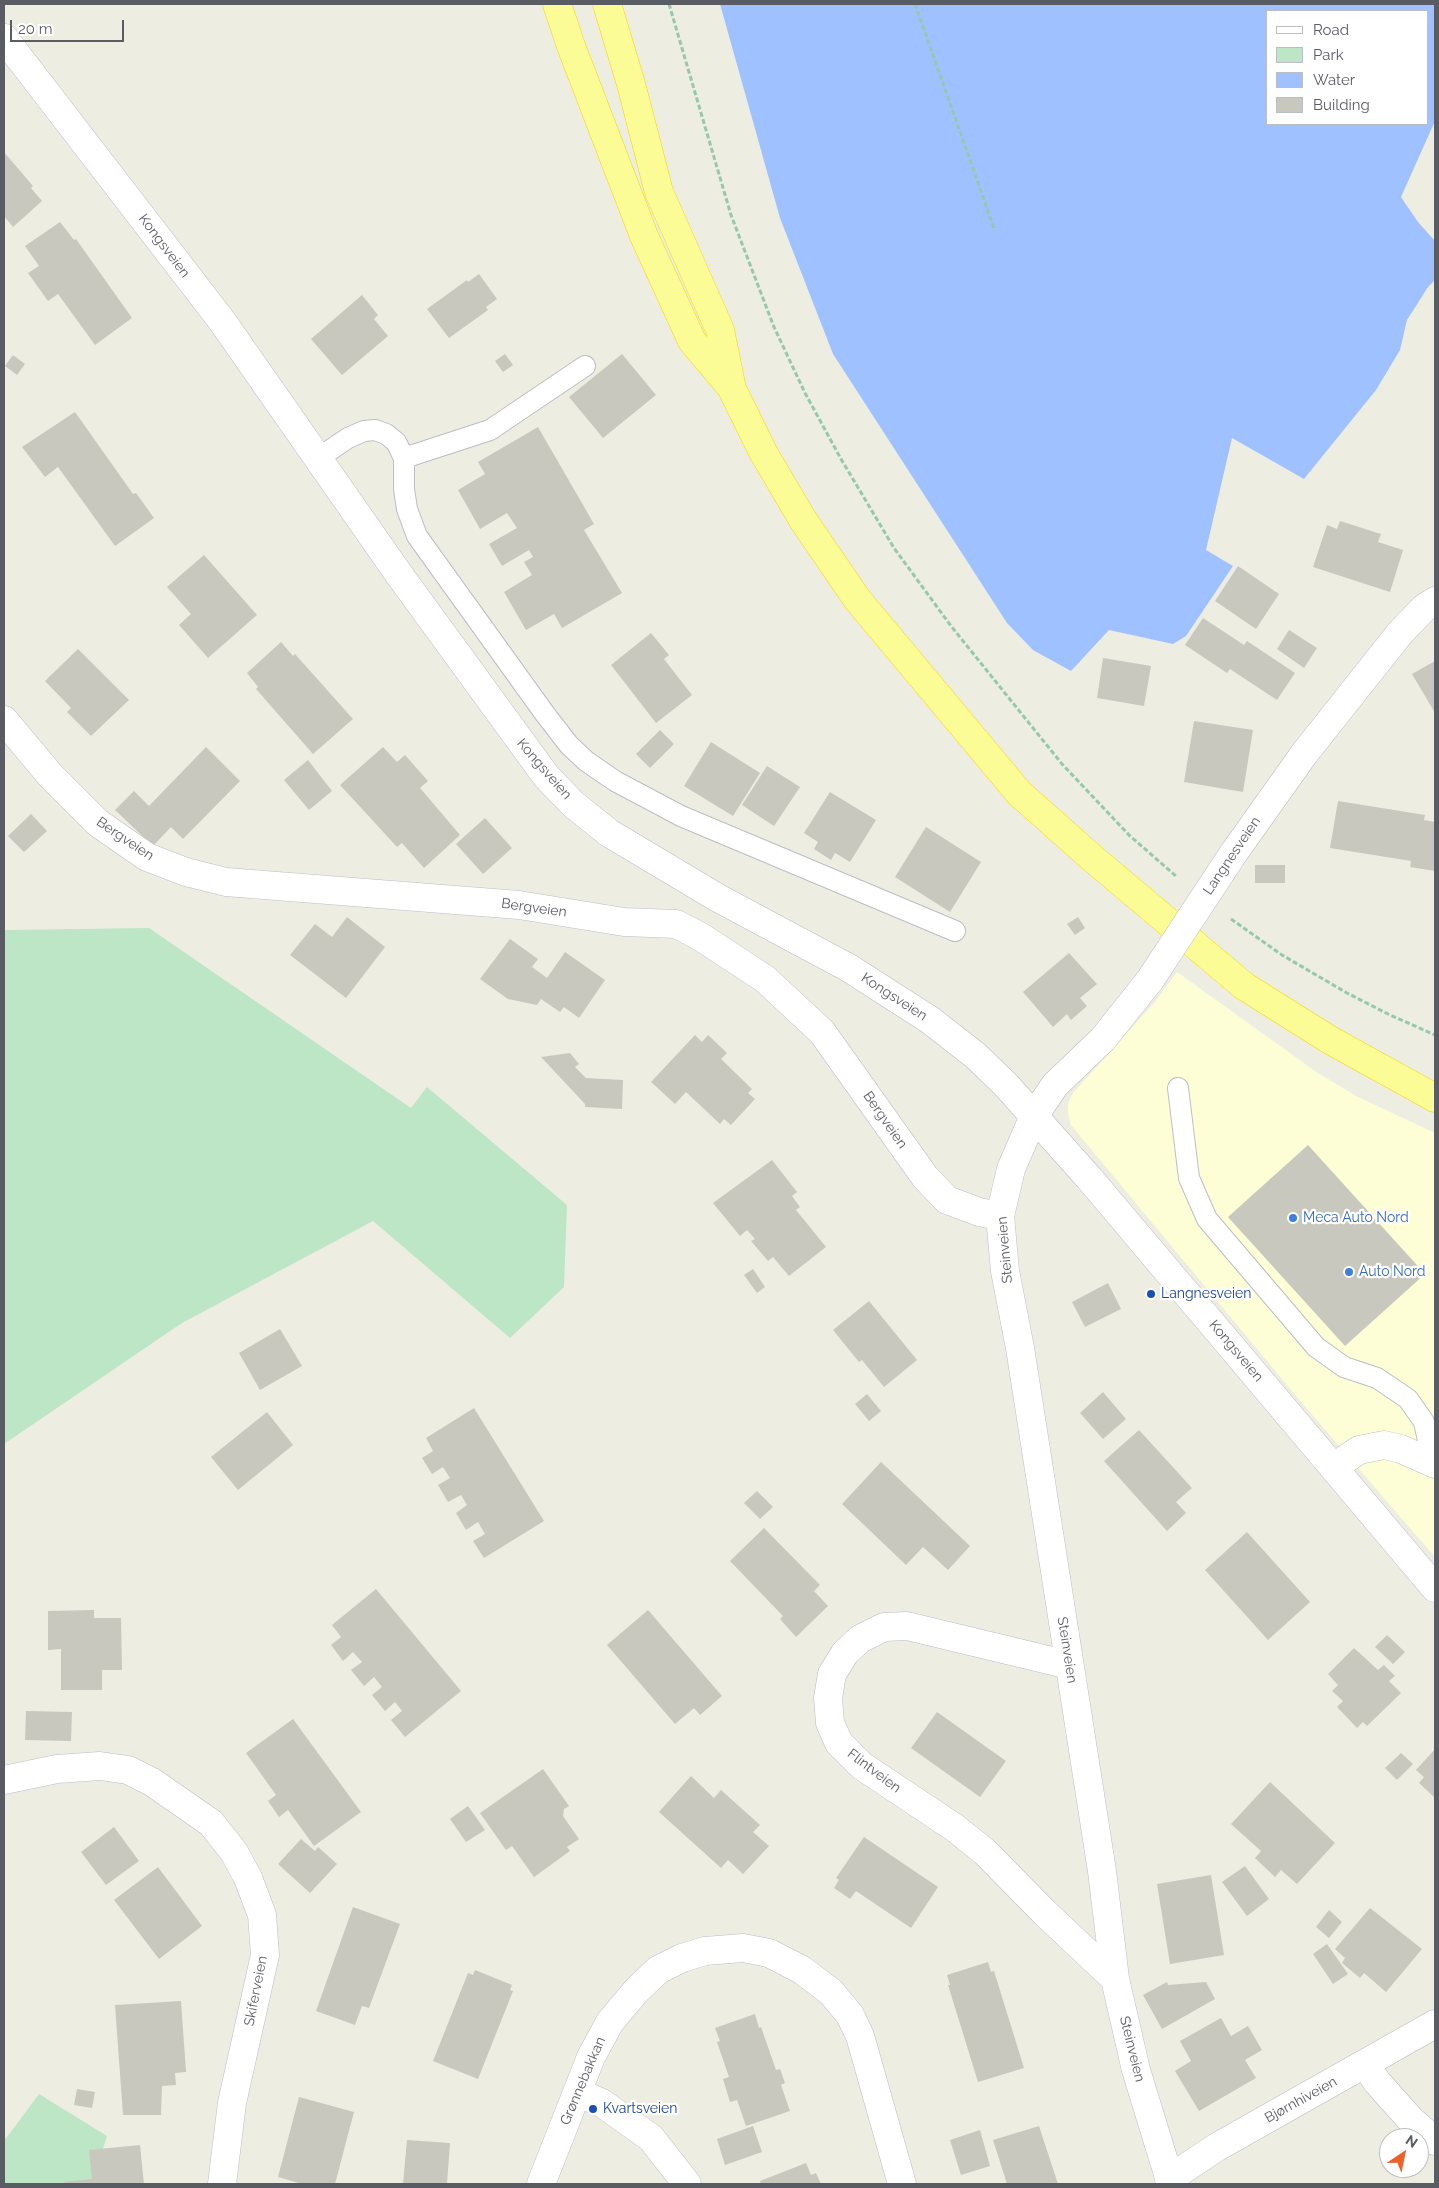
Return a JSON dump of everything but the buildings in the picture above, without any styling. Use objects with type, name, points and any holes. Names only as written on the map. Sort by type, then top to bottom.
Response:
[{"type":"highway","points":[[557,4],[571,46],[652,254],[692,341],[732,389],[763,452],[798,511],[857,599],[1019,793],[1091,857],[1244,986],[1330,1040],[1435,1098]]},
{"type":"highway","points":[[607,4],[631,84],[659,192],[720,330],[732,389]]},
{"type":"street","name":"Kongsveien","points":[[4,38],[222,321],[317,459],[513,734],[546,776],[574,804],[609,834],[849,968],[930,1020],[976,1056],[1034,1116],[1435,1588]]},
{"type":"street","name":"Langnesveien","points":[[1034,1116],[1055,1086],[1103,1040],[1150,980],[1232,854],[1304,754],[1400,633],[1424,608],[1435,601]]},
{"type":"street","name":"Bergveien","points":[[4,720],[51,776],[98,823],[147,857],[186,872],[226,882],[520,905],[624,922],[676,924],[701,937],[765,979],[822,1032],[925,1177],[947,1200],[979,1212],[1000,1216]]},
{"type":"street","name":"Steinveien","points":[[1034,1116],[1011,1169],[1000,1216],[1005,1271],[1020,1348],[1070,1665],[1102,1871],[1115,1979],[1136,2070],[1170,2182]]},
{"type":"street","points":[[1334,1467],[1359,1450],[1384,1446],[1401,1449],[1434,1463]]},
{"type":"street","name":"Flintveien","points":[[1070,1665],[908,1626],[884,1627],[860,1639],[845,1653],[832,1674],[828,1698],[830,1722],[840,1743],[862,1766],[954,1828],[985,1852],[1045,1913],[1115,1979]]},
{"type":"street","name":"Skiferveien","points":[[4,1780],[57,1769],[100,1766],[128,1770],[152,1782],[211,1823],[234,1852],[248,1878],[262,1915],[264,1955],[232,2103],[222,2184]]},
{"type":"street","name":"Grønnebakkan","points":[[541,2184],[591,2057],[610,2022],[636,1991],[658,1970],[682,1958],[705,1951],[743,1948],[769,1953],[802,1970],[831,1992],[850,2014],[860,2036],[902,2184]]},
{"type":"street","name":"Bjørnhiveien","points":[[1170,2182],[1217,2147],[1435,2024]]},
{"type":"street","points":[[1365,2064],[1411,2120],[1435,2141]]},
{"type":"street","points":[[577,2092],[609,2108],[651,2138],[687,2184]]},
{"type":"lane","points":[[404,458],[490,430],[585,366]]},
{"type":"lane","points":[[317,459],[348,438],[364,431],[370,430],[386,434],[396,442],[404,458],[404,489],[407,509],[417,536],[544,714],[569,745],[586,761],[615,781],[681,816],[955,931]]},
{"type":"lane","points":[[1178,1088],[1189,1178],[1207,1219],[1316,1346],[1344,1367],[1377,1378],[1408,1399],[1424,1422],[1434,1463]]},
{"type":"path","points":[[669,4],[731,215],[774,326],[805,394],[840,460],[894,548],[945,619],[1062,764],[1129,835],[1183,882]]},
{"type":"path","points":[[916,4],[995,231]]},
{"type":"path","points":[[1229,918],[1282,955],[1347,993],[1435,1035]]},
{"type":"shaded area","points":[[1177,972],[1315,1071],[1356,1096],[1435,1133],[1435,1557],[1302,1403],[1071,1125],[1068,1103],[1073,1093],[1155,1002]]},
{"type":"green space","points":[[149,928],[411,1108],[427,1087],[567,1205],[564,1287],[510,1338],[373,1221],[182,1323],[4,1444],[4,930]]},
{"type":"green space","points":[[39,2094],[107,2136],[92,2184],[4,2184],[4,2141]]},
{"type":"water","points":[[720,4],[1435,4],[1435,121],[1401,197],[1418,222],[1435,241],[1435,280],[1428,287],[1407,320],[1400,350],[1376,390],[1304,479],[1232,438],[1206,550],[1233,566],[1186,636],[1173,644],[1109,630],[1071,671],[1033,650],[1007,623],[833,354],[780,218]]},
{"type":"place","name":"Meca Auto Nord","points":[[1293,1218]]},
{"type":"place","name":"Auto Nord","points":[[1349,1272]]},
{"type":"place","name":"Langnesveien","points":[[1151,1294]]},
{"type":"place","name":"Kvartsveien","points":[[593,2109]]}]
